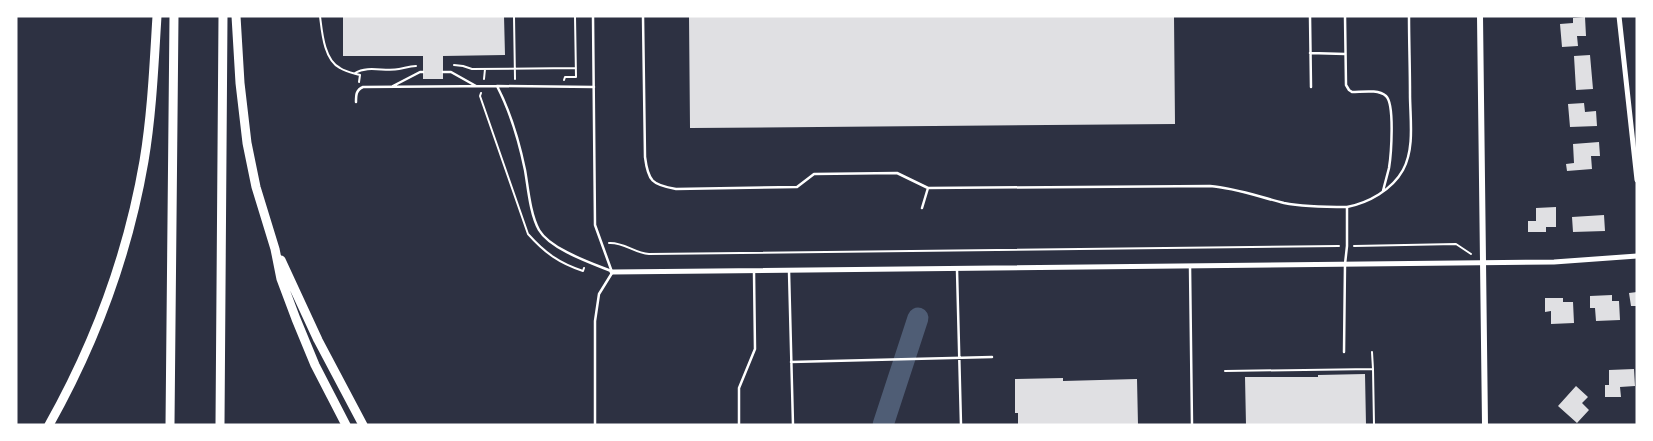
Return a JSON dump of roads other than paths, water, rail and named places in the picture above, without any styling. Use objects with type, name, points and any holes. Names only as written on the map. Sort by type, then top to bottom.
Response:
[{"type":"highway","points":[[49,425],[86,351],[107,302],[129,228],[146,142],[157,16]]},
{"type":"highway","points":[[170,425],[174,16]]},
{"type":"highway","points":[[220,425],[223,16]]},
{"type":"highway","points":[[236,16],[240,83],[247,143],[256,186],[275,249],[281,279],[315,365],[346,425]]},
{"type":"highway","points":[[275,249],[318,340],[364,425]]},
{"type":"street","points":[[1480,16],[1485,425]]},
{"type":"street","points":[[1619,16],[1637,180]]},
{"type":"street","points":[[612,272],[1562,262],[1637,256]]},
{"type":"lane","points":[[593,16],[595,226],[612,272]]},
{"type":"lane","points":[[643,16],[645,157],[647,172],[652,182],[661,187],[676,189],[797,187],[814,174],[897,172],[928,188],[1225,187],[1284,203],[1307,206],[1347,207],[1359,205],[1382,192],[1393,183],[1402,171],[1407,159],[1410,139],[1409,16]]},
{"type":"lane","points":[[1310,16],[1311,87]]},
{"type":"lane","points":[[1345,16],[1346,84],[1349,90],[1352,92],[1378,92],[1387,96],[1391,104],[1389,167],[1382,192]]},
{"type":"lane","points":[[1310,54],[1346,54]]},
{"type":"lane","points":[[391,87],[423,72]]},
{"type":"lane","points":[[443,72],[451,72],[478,86]]},
{"type":"lane","points":[[498,86],[516,132],[532,210],[539,230],[551,243],[612,272]]},
{"type":"lane","points":[[356,102],[356,95],[359,89],[363,87],[594,87]]},
{"type":"lane","points":[[922,208],[928,188]]},
{"type":"lane","points":[[1344,352],[1347,207]]},
{"type":"lane","points":[[1190,266],[1192,425]]},
{"type":"lane","points":[[957,268],[961,425]]},
{"type":"lane","points":[[740,425],[739,388],[755,349],[754,270]]},
{"type":"lane","points":[[789,270],[793,425]]},
{"type":"lane","points":[[596,425],[595,320],[599,294],[612,272]]},
{"type":"lane","points":[[791,362],[992,357]]},
{"type":"waterway","points":[[883,425],[918,318]]}]
